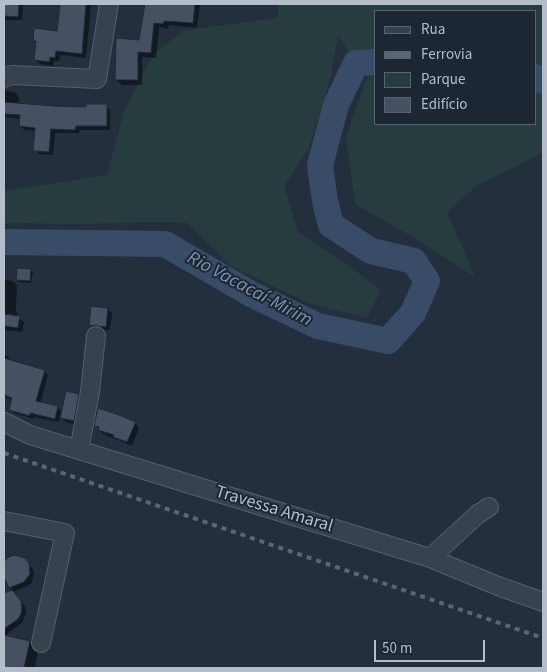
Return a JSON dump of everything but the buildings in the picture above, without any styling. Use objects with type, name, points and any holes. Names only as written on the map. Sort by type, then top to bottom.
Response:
[{"type":"street","points":[[4,78],[12,75],[97,79],[109,4]]},
{"type":"street","points":[[79,450],[90,392],[96,336]]},
{"type":"street","name":"Travessa Amaral","points":[[4,422],[30,435],[430,558],[543,602]]},
{"type":"street","points":[[430,558],[478,514],[489,507]]},
{"type":"street","points":[[4,521],[65,533],[41,643]]},
{"type":"green space","points":[[278,4],[543,4],[543,152],[479,184],[447,212],[475,277],[411,236],[355,204],[346,137],[367,78],[338,36],[331,76],[309,148],[284,186],[298,232],[344,262],[381,290],[367,318],[308,303],[231,266],[187,223],[4,223],[4,191],[107,175],[124,111],[154,53],[185,30],[278,18]]},
{"type":"waterway","name":"Rio Vacacaí-Mirim","points":[[4,242],[165,244],[251,294],[318,326],[388,341],[413,313],[427,281],[414,261],[371,251],[331,225],[325,201],[320,165],[336,105],[356,63],[374,62]]},
{"type":"waterway","name":"Rio Vacacaí-Mirim","points":[[537,78],[543,81]]},
{"type":"railway","points":[[4,453],[543,638]]}]
